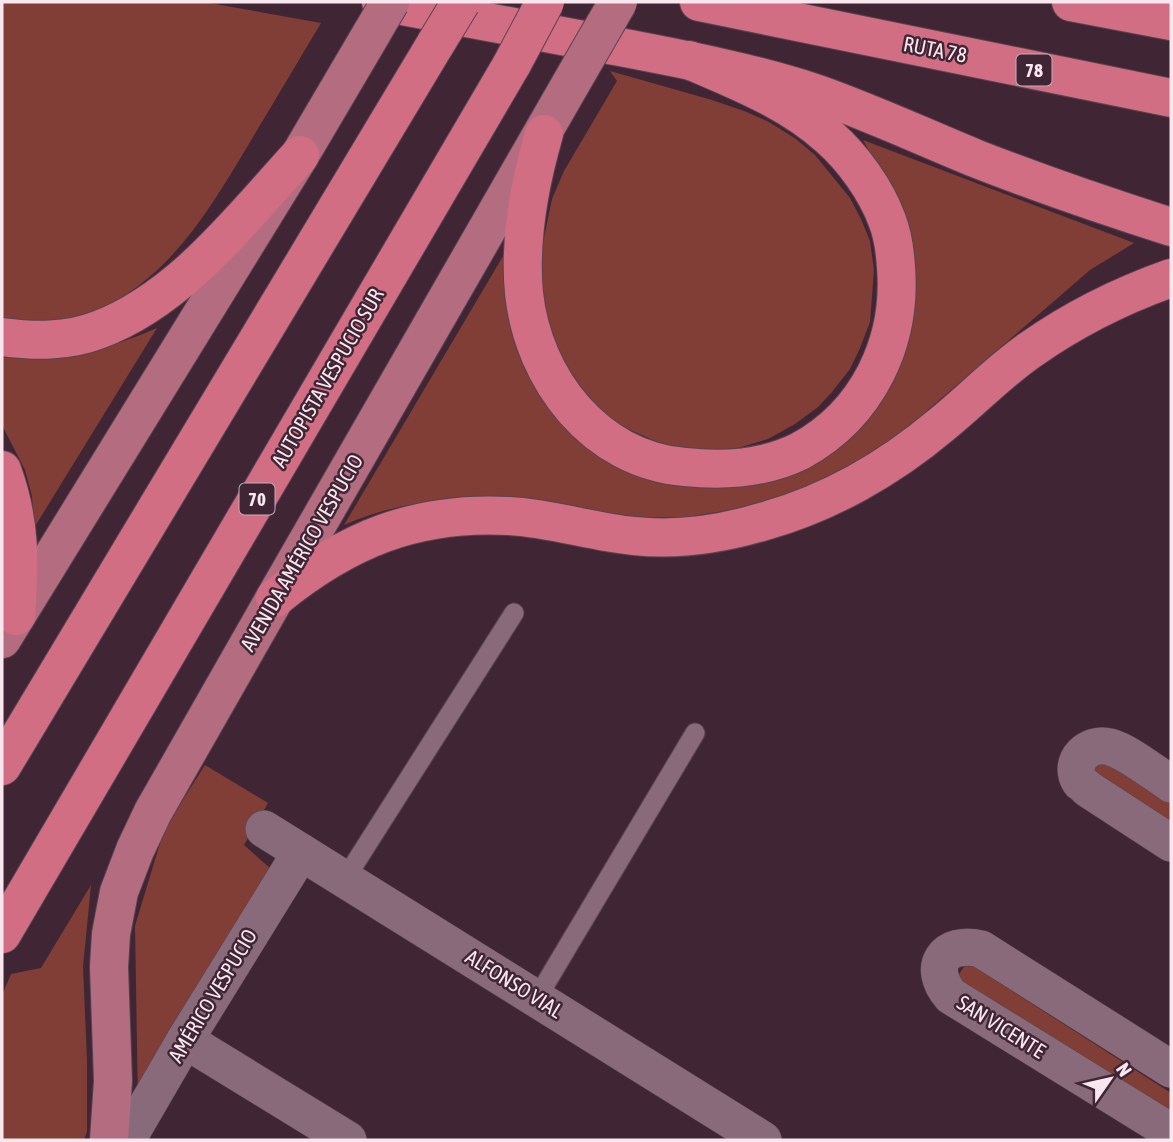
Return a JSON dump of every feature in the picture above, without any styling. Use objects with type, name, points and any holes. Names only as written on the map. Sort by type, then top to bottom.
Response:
[{"type":"highway","points":[[2,766],[461,2]]},
{"type":"highway","name":"AUTOPISTA VESPUCIO SUR","points":[[2,934],[512,64],[545,2]]},
{"type":"highway","name":"RUTA 78","points":[[699,2],[1171,98]]},
{"type":"highway","points":[[1071,2],[1171,22]]},
{"type":"highway","points":[[381,11],[689,60],[752,75],[814,93],[1045,185],[1171,227]]},
{"type":"highway","points":[[544,134],[528,199],[523,250],[524,293],[538,351],[556,387],[581,419],[608,440],[625,449],[649,460],[678,467],[748,467],[775,461],[801,450],[846,415],[879,368],[893,329],[897,283],[893,240],[878,200],[864,178],[821,130],[765,94],[689,60]]},
{"type":"highway","points":[[2,337],[36,340],[74,336],[97,331],[143,308],[169,290],[207,256],[300,155]]},
{"type":"highway","points":[[275,598],[318,565],[359,543],[396,528],[432,520],[509,516],[633,536],[677,537],[724,532],[794,512],[867,477],[913,447],[1028,352],[1068,325],[1138,289],[1171,278]]},
{"type":"highway","points":[[2,470],[17,527],[19,564],[9,627]]},
{"type":"main road","name":"AVENIDA AMÉRICO VESPUCIO","points":[[109,1140],[113,1081],[109,967],[111,934],[119,892],[135,850],[153,812],[618,2]]},
{"type":"main road","points":[[9,627],[300,155],[381,11]]},
{"type":"street","points":[[1171,784],[1108,746],[1088,749],[1080,754],[1077,763],[1081,782],[1088,789],[1171,843]]},
{"type":"street","name":"ALFONSO VIAL","points":[[264,829],[763,1140]]},
{"type":"street","name":"AMÉRICO VESPUCIO","points":[[127,1140],[301,852]]},
{"type":"street","name":"SAN VICENTE","points":[[1171,1069],[981,949],[958,947],[943,958],[939,968],[940,979],[951,996],[1171,1132]]},
{"type":"street","points":[[186,1040],[348,1140]]},
{"type":"lane","points":[[345,879],[514,613]]},
{"type":"lane","points":[[537,998],[695,733]]},
{"type":"shaded area","points":[[2,2],[204,2],[321,23],[233,171],[176,251],[153,274],[127,294],[98,310],[65,321],[43,324],[2,322]]},
{"type":"shaded area","points":[[610,71],[712,100],[769,122],[815,155],[850,198],[861,219],[870,241],[874,270],[870,322],[860,348],[850,369],[818,407],[768,439],[712,452],[662,444],[612,421],[573,381],[551,331],[543,298],[540,257],[552,199],[564,171],[617,81]]},
{"type":"shaded area","points":[[863,140],[1134,243],[1090,270],[907,428],[859,461],[777,498],[747,507],[688,517],[628,517],[450,500],[396,508],[344,525],[512,241],[521,347],[677,485],[871,411],[886,182]]},
{"type":"shaded area","points":[[157,328],[34,528],[32,496],[25,470],[2,425],[2,357],[30,358],[79,353],[109,346]]},
{"type":"shaded area","points":[[1100,758],[1171,803],[1171,827],[1089,775]]},
{"type":"shaded area","points":[[205,765],[268,803],[244,845],[271,869],[138,1104],[135,926],[164,830]]},
{"type":"shaded area","points":[[91,885],[83,967],[87,1060],[87,1131],[84,1140],[2,1140],[2,995],[11,974],[41,968]]},
{"type":"shaded area","points":[[967,962],[1171,1093],[1171,1117],[956,979]]}]
